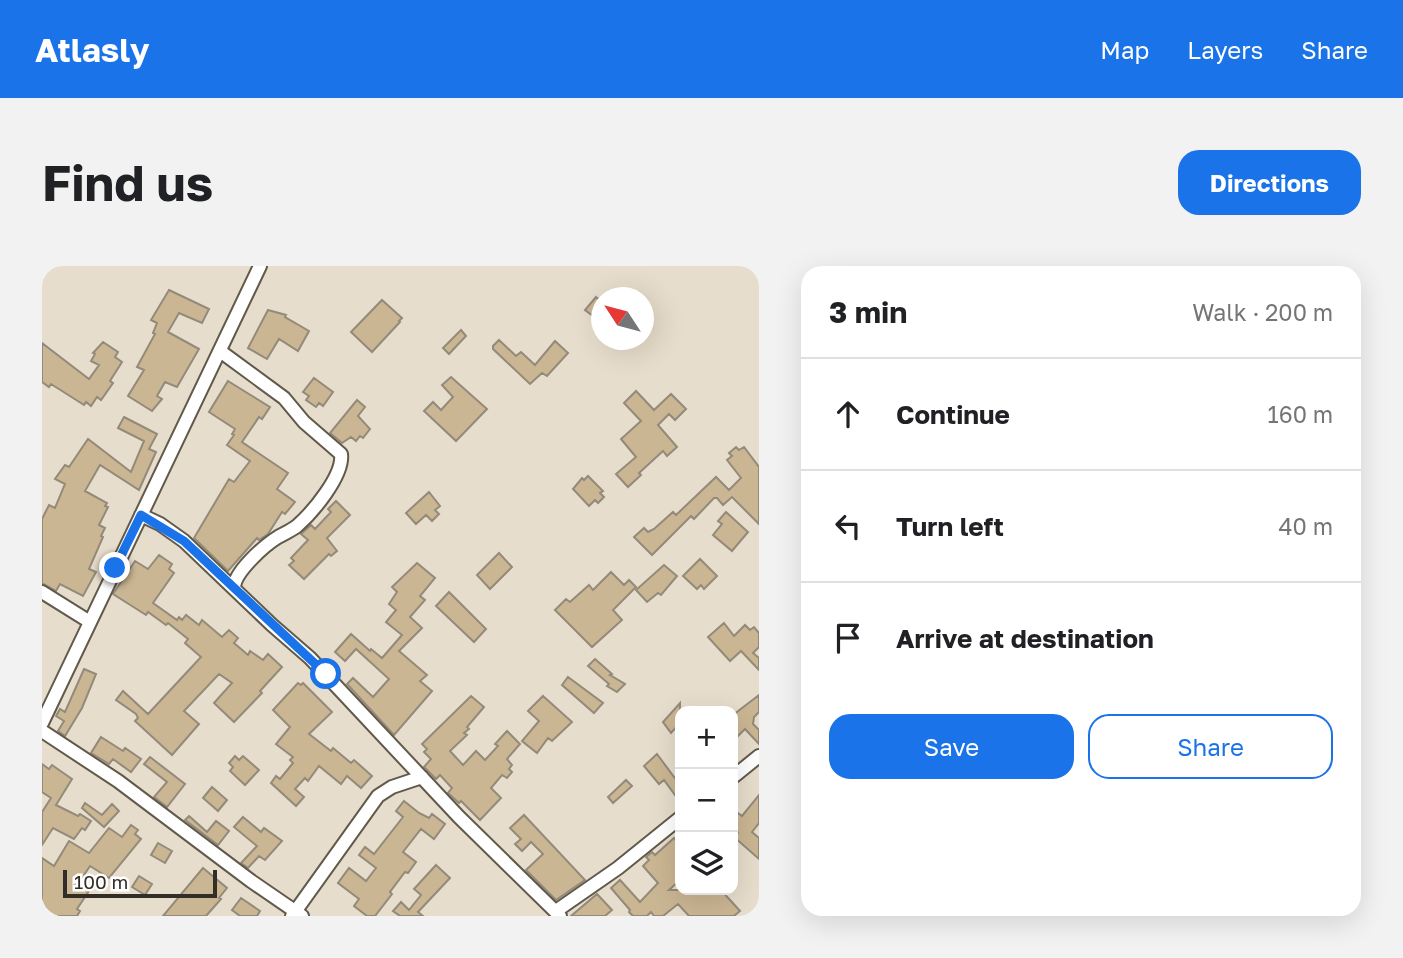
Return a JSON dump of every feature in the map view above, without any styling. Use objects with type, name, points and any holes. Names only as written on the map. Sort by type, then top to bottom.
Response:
[{"type":"street","points":[[42,723],[260,266]]},
{"type":"street","points":[[220,351],[284,398],[304,422],[341,454],[342,461],[334,481],[309,513],[298,525],[277,537],[253,558],[238,575],[234,588]]},
{"type":"street","points":[[141,515],[184,541],[318,666],[459,817],[558,914],[675,822]]},
{"type":"street","points":[[42,592],[90,622]]},
{"type":"street","points":[[42,731],[118,780],[297,914],[378,796],[392,787],[422,777]]},
{"type":"street","points":[[738,773],[759,756]]},
{"type":"building","points":[[169,290],[209,309],[202,323],[179,313],[168,332],[199,349],[177,387],[165,382],[157,396],[162,399],[152,411],[128,396],[144,370],[137,367],[155,334],[153,333],[157,323],[151,320]]},
{"type":"building","points":[[382,300],[402,318],[372,352],[351,332]]},
{"type":"building","points":[[591,303],[591,314],[585,310]]},
{"type":"building","points":[[268,310],[286,315],[285,317],[309,331],[298,351],[279,339],[267,359],[248,348]]},
{"type":"building","points":[[461,330],[466,336],[449,354],[443,348]]},
{"type":"building","points":[[499,340],[516,356],[521,352],[535,365],[555,341],[568,353],[547,376],[542,373],[530,384],[493,349]]},
{"type":"building","points":[[103,342],[118,352],[115,357],[122,362],[110,381],[113,383],[101,400],[97,397],[91,406],[86,402],[84,405],[51,384],[49,387],[42,382],[42,343],[89,379],[99,365],[91,361],[95,354],[93,353]]},
{"type":"building","points":[[451,377],[487,409],[456,441],[424,411],[433,402],[441,410],[453,397],[442,385]]},
{"type":"building","points":[[314,378],[333,392],[323,406],[319,403],[316,407],[306,400],[309,396],[303,392]]},
{"type":"building","points":[[228,381],[270,407],[262,419],[259,417],[242,442],[288,473],[277,489],[295,502],[285,514],[282,512],[268,534],[259,540],[257,538],[228,571],[194,538],[229,479],[234,482],[250,461],[227,445],[235,429],[209,412]]},
{"type":"building","points":[[636,391],[654,410],[671,394],[686,409],[675,420],[669,414],[658,425],[677,447],[667,456],[663,451],[628,487],[616,474],[636,457],[621,439],[641,421],[624,403]]},
{"type":"building","points":[[357,400],[365,407],[358,416],[370,429],[363,438],[360,436],[356,441],[351,437],[342,443],[330,433]]},
{"type":"building","points":[[124,417],[157,434],[149,449],[156,452],[139,490],[100,465],[85,491],[107,503],[105,506],[108,507],[99,525],[105,528],[101,536],[103,537],[89,569],[96,572],[83,596],[60,584],[56,591],[42,583],[42,519],[49,505],[55,508],[65,484],[55,479],[65,465],[69,467],[88,439],[131,472],[144,441],[118,428]]},
{"type":"building","points":[[736,447],[739,450],[744,447],[759,467],[759,524],[732,497],[723,505],[714,498],[694,519],[691,516],[652,555],[634,537],[644,528],[648,532],[654,529],[673,512],[676,515],[716,477],[729,490],[741,478],[727,460],[732,456],[729,453]]},
{"type":"building","points":[[588,476],[603,491],[600,493],[604,497],[589,506],[573,489],[582,478],[584,480]]},
{"type":"building","points":[[429,492],[440,506],[435,510],[439,514],[432,521],[426,515],[416,524],[406,513]]},
{"type":"building","points":[[336,501],[350,515],[327,538],[337,551],[331,556],[329,554],[304,579],[289,565],[294,561],[291,558],[308,540],[301,534],[311,525],[315,529],[331,512],[328,509]]},
{"type":"building","points":[[726,512],[748,532],[732,551],[713,535],[722,524],[718,521]]},
{"type":"building","points":[[499,553],[512,567],[490,589],[477,575]]},
{"type":"building","points":[[159,555],[172,564],[169,569],[174,573],[153,603],[177,620],[179,617],[182,620],[186,615],[199,625],[202,620],[222,637],[229,630],[238,638],[234,643],[248,655],[250,651],[263,660],[268,654],[282,667],[234,722],[214,703],[232,683],[219,674],[184,711],[199,724],[172,755],[135,721],[138,718],[136,714],[116,700],[123,691],[148,714],[201,657],[185,643],[188,639],[168,623],[166,625],[148,612],[146,615],[113,594],[135,561],[148,569]]},
{"type":"building","points":[[700,559],[717,576],[704,589],[701,585],[697,589],[683,576]]},
{"type":"building","points":[[417,563],[435,578],[420,596],[425,600],[410,617],[422,628],[399,651],[427,675],[420,681],[432,691],[394,735],[347,684],[353,678],[373,697],[389,679],[356,649],[345,661],[335,652],[351,634],[382,658],[402,635],[386,622],[396,610],[389,604],[397,592],[392,587]]},
{"type":"building","points":[[664,565],[677,576],[661,595],[658,593],[647,602],[636,590]]},
{"type":"building","points":[[611,572],[624,585],[629,580],[636,587],[613,610],[622,620],[592,647],[555,610],[566,599],[570,602],[589,585],[593,590]]},
{"type":"building","points":[[449,592],[486,629],[474,642],[436,606]]},
{"type":"building","points":[[724,623],[734,636],[745,625],[750,630],[754,627],[759,633],[759,647],[753,653],[759,658],[759,670],[741,651],[730,661],[708,637]]},
{"type":"building","points":[[595,659],[612,674],[610,675],[625,684],[617,692],[607,686],[609,684],[588,666]]},
{"type":"building","points":[[84,669],[96,674],[82,708],[65,736],[58,731],[64,721],[56,716],[60,709],[65,712]]},
{"type":"building","points":[[568,677],[603,703],[594,713],[562,685]]},
{"type":"building","points":[[298,683],[303,683],[332,712],[309,734],[331,751],[333,748],[351,763],[354,760],[372,776],[361,788],[347,776],[341,784],[319,766],[308,781],[305,778],[295,789],[304,797],[296,806],[271,783],[276,776],[280,779],[293,763],[290,760],[293,757],[276,744],[290,727],[273,710]]},
{"type":"building","points":[[759,695],[759,712],[754,717],[753,724],[759,730],[759,744],[745,729],[738,736],[738,711]]},
{"type":"building","points":[[471,696],[484,707],[467,727],[469,729],[464,733],[467,735],[450,751],[463,765],[476,751],[485,760],[507,731],[520,744],[507,759],[512,765],[509,769],[512,772],[507,778],[502,775],[491,788],[501,798],[480,820],[461,801],[459,803],[448,793],[452,788],[440,775],[436,779],[424,767],[431,759],[424,752],[427,749],[422,744]]},
{"type":"building","points":[[543,696],[572,722],[552,741],[548,738],[537,753],[522,741],[539,721],[528,711]]},
{"type":"building","points":[[675,709],[675,729],[671,733],[663,722]]},
{"type":"building","points":[[101,737],[141,759],[131,772],[113,759],[109,764],[91,753]]},
{"type":"building","points":[[657,754],[675,778],[675,795],[664,780],[659,784],[644,766]]},
{"type":"building","points":[[235,756],[239,760],[243,756],[259,770],[245,785],[230,771],[233,767],[229,763]]},
{"type":"building","points":[[150,757],[185,784],[167,807],[154,797],[167,782],[144,764]]},
{"type":"building","points":[[42,764],[49,769],[52,765],[72,779],[56,805],[91,821],[74,839],[53,828],[42,845],[42,812],[51,798],[42,792]]},
{"type":"building","points":[[626,780],[632,786],[613,803],[608,797]]},
{"type":"building","points":[[212,787],[227,800],[218,811],[203,798]]},
{"type":"building","points":[[759,795],[759,823],[752,832],[759,838],[759,859],[738,841],[738,813],[742,816]]},
{"type":"building","points":[[404,801],[419,813],[429,818],[432,814],[445,824],[434,839],[421,829],[403,852],[416,862],[408,873],[405,872],[375,916],[367,916],[354,906],[359,899],[338,883],[349,868],[366,881],[376,868],[359,855],[365,847],[374,854],[403,817],[396,811]]},
{"type":"building","points":[[85,803],[102,815],[112,804],[119,811],[104,827],[82,808]]},
{"type":"building","points":[[524,815],[585,880],[556,900],[526,870],[543,854],[531,842],[522,851],[515,844],[521,839],[510,828]]},
{"type":"building","points":[[189,816],[207,832],[216,821],[229,831],[218,845],[185,820]]},
{"type":"building","points":[[243,817],[261,832],[264,828],[282,841],[265,860],[259,856],[248,868],[241,863],[257,846],[234,827]]},
{"type":"building","points":[[131,825],[138,830],[135,834],[141,839],[109,878],[90,866],[80,881],[91,888],[77,909],[80,911],[77,916],[42,916],[42,858],[54,866],[69,841],[89,853],[109,828],[122,837]]},
{"type":"building","points":[[674,838],[675,885],[669,890],[675,890],[675,895],[726,895],[740,911],[734,916],[689,916],[678,904],[663,916],[654,916],[651,912],[647,916],[633,916],[611,888],[620,880],[640,902],[658,883],[643,866],[649,860],[646,857],[652,852],[655,855]]},
{"type":"building","points":[[158,843],[172,851],[165,863],[151,855]]},
{"type":"building","points":[[436,865],[450,878],[418,912],[423,916],[400,916],[393,911],[401,902],[409,910],[421,895],[414,889]]},
{"type":"building","points":[[203,868],[227,888],[219,898],[221,899],[206,916],[163,916]]},
{"type":"building","points":[[139,876],[152,884],[145,895],[132,887]]},
{"type":"building","points":[[597,894],[612,910],[605,916],[571,916]]},
{"type":"building","points":[[241,898],[260,911],[257,916],[240,916],[232,910]]},
{"type":"route","points":[[115,568],[141,515],[160,524],[199,554],[326,674]]}]
